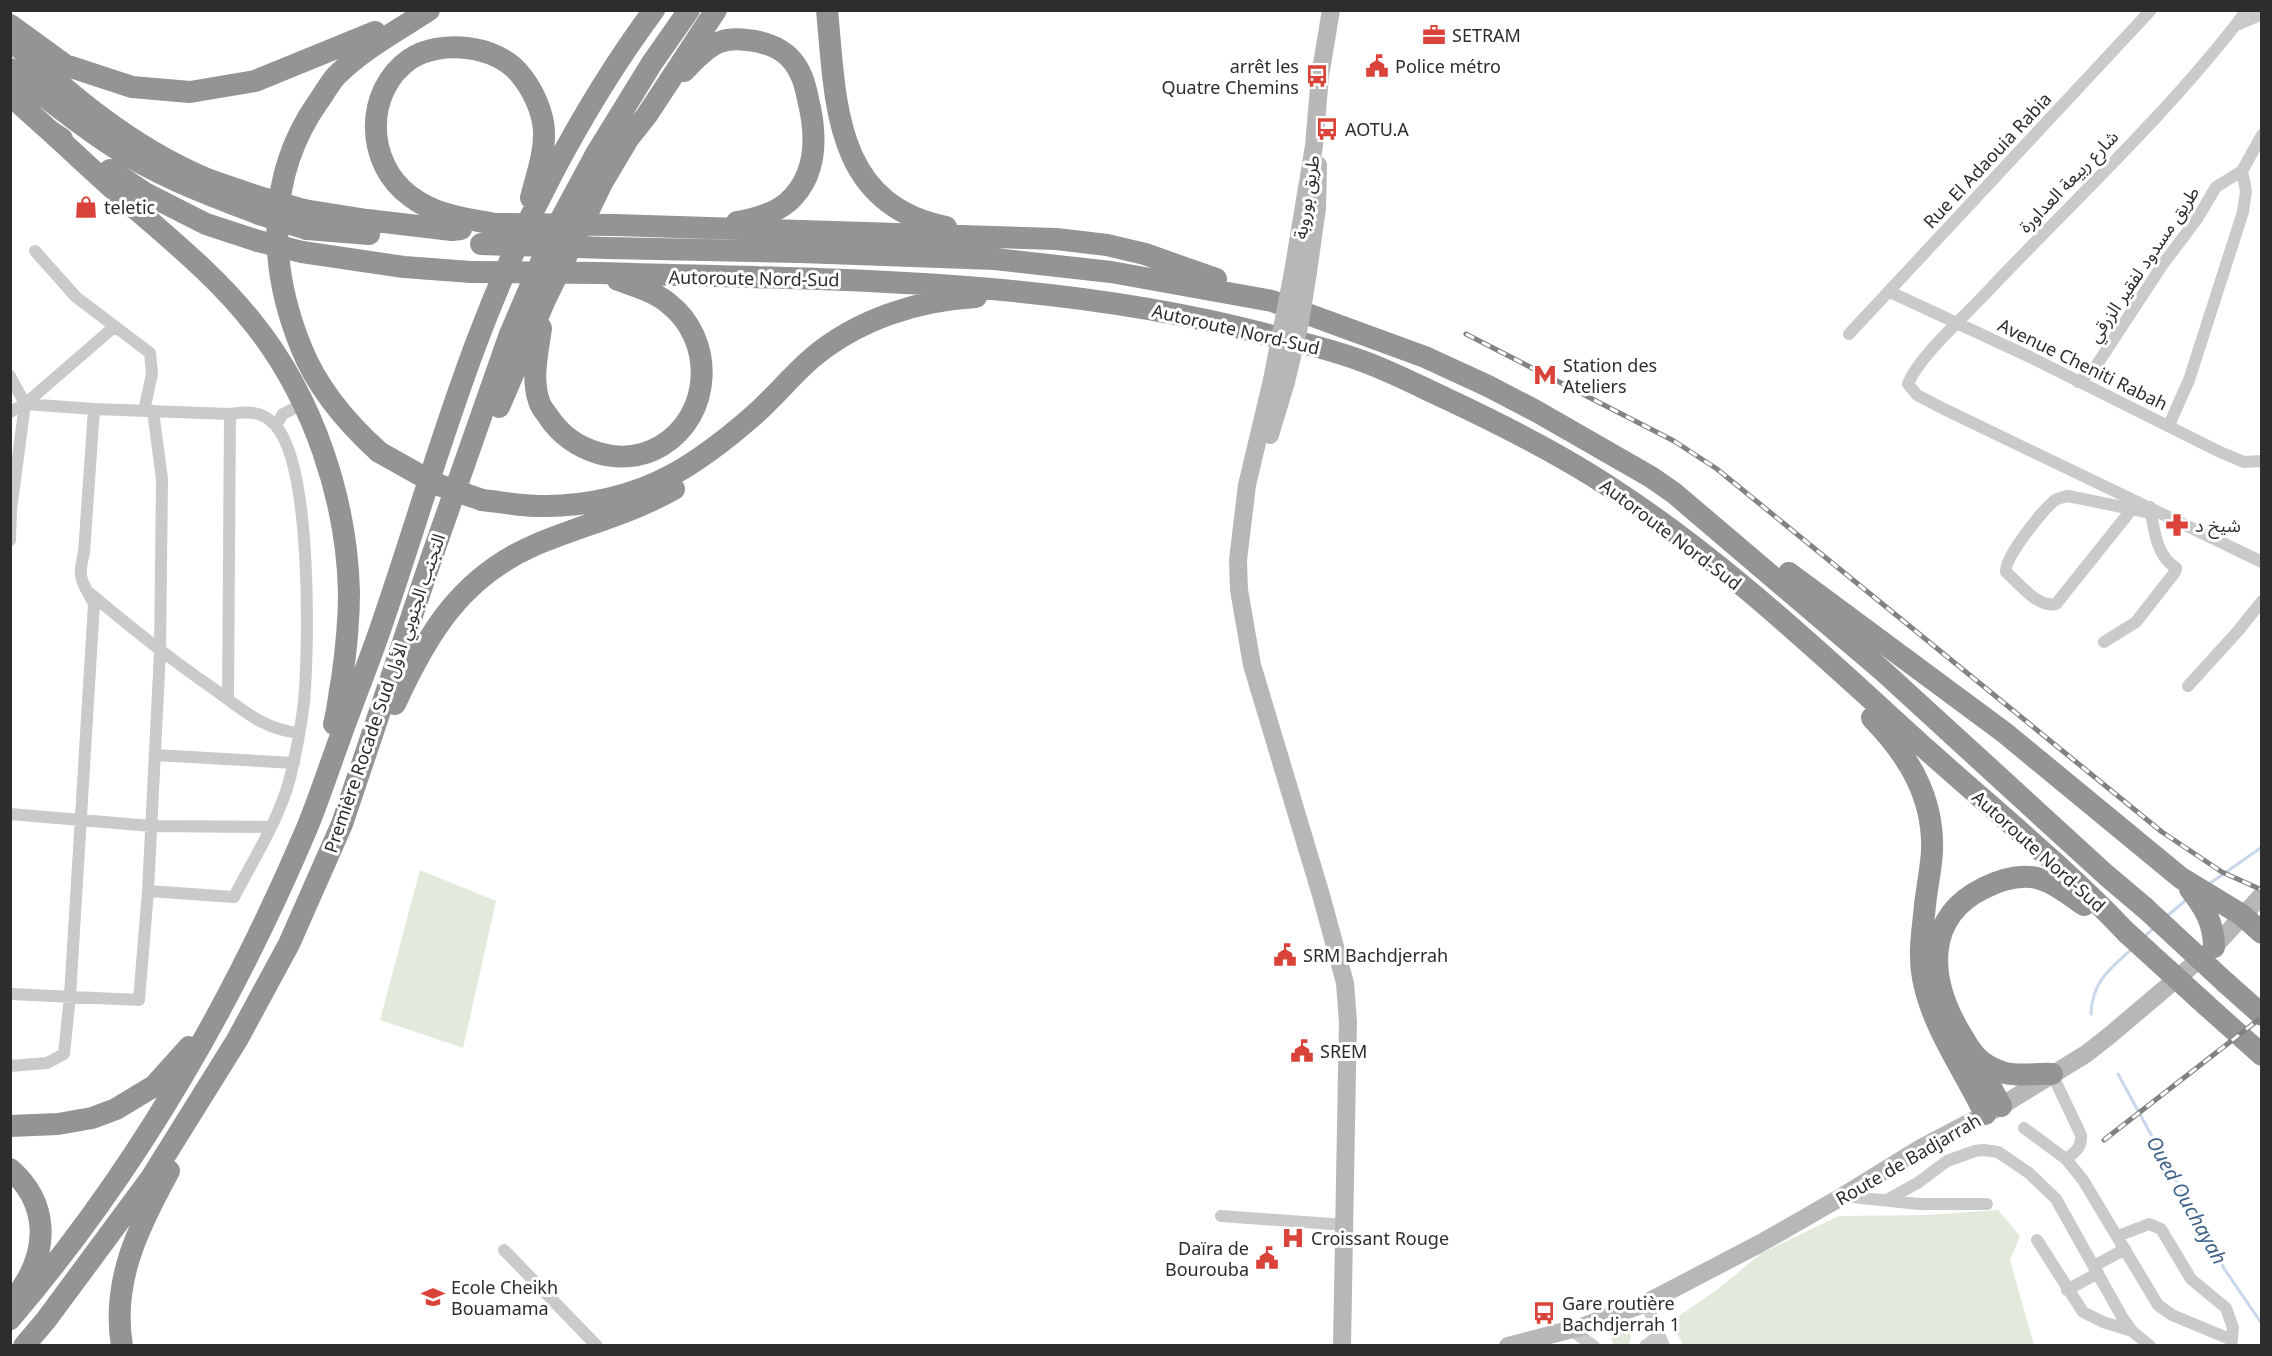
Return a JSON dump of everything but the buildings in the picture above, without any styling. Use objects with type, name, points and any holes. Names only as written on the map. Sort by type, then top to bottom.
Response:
[{"type":"highway","points":[[10,25],[65,65],[132,87],[190,92],[255,81],[428,10]]},
{"type":"highway","points":[[428,10],[362,52],[335,78],[309,115],[282,179],[276,234],[284,292],[301,348],[328,396],[353,428],[379,452],[436,484],[482,500],[561,506],[631,492],[671,476],[754,415]]},
{"type":"highway","name":"Première Rocade Sud التجنب الجنوبي الأول","points":[[10,1319],[84,1227],[132,1159],[180,1081],[219,1011],[264,922],[307,827],[383,622],[438,450],[478,338],[525,227],[582,122],[617,64],[654,10]]},
{"type":"highway","name":"Première Rocade Sud التجنب الجنوبي الأول","points":[[24,1346],[46,1320],[151,1178],[237,1040],[289,944],[342,824],[510,334],[554,232],[596,154],[652,63],[689,10]]},
{"type":"highway","points":[[431,559],[545,300],[603,181],[628,139],[716,10]]},
{"type":"highway","points":[[827,10],[840,119],[851,156],[861,173],[889,202],[913,217],[932,224],[998,235]]},
{"type":"highway","points":[[660,95],[704,52],[720,42],[744,39],[760,42],[789,57],[804,80],[815,139],[810,168],[804,182],[787,203],[774,212],[756,219],[736,222],[660,227]]},
{"type":"highway","points":[[10,40],[107,123],[150,150],[258,205]]},
{"type":"highway","points":[[495,224],[438,213],[408,196],[389,173],[378,151],[374,126],[379,100],[392,75],[411,58],[436,48],[459,46],[493,54],[518,71],[535,97],[544,131],[525,227]]},
{"type":"highway","name":"Autoroute Nord-Sud","points":[[10,69],[110,145],[160,173],[190,187],[306,219],[482,244],[995,259],[1121,274],[1272,301],[1425,357],[1536,411],[1651,477],[1674,493],[1883,671],[2262,1016]]},
{"type":"highway","name":"Autoroute Nord-Sud","points":[[10,95],[50,131],[145,194],[206,224],[302,252],[405,267],[471,272],[805,278],[980,287],[1058,294],[1157,309],[1233,325],[1347,356],[1410,382],[1535,443],[1600,480],[1696,550],[1800,636],[2068,873],[2126,932],[2262,1055]]},
{"type":"highway","points":[[50,131],[144,217],[179,245],[216,281],[254,324],[287,372],[303,404],[332,476],[344,540],[349,592],[347,640],[336,720],[307,827]]},
{"type":"highway","points":[[306,219],[368,220],[452,230],[495,224],[615,225],[875,234],[998,235],[1056,239],[1107,245],[1145,254],[1272,301]]},
{"type":"highway","points":[[545,300],[535,373],[539,401],[552,422],[572,442],[596,453],[625,455],[651,451],[662,446],[682,428],[698,400],[703,373],[697,340],[689,326],[668,303],[642,289],[600,273]]},
{"type":"highway","points":[[342,824],[411,670],[443,616],[471,585],[508,559],[534,545],[639,507],[680,485],[706,465],[813,357],[882,316],[917,306],[969,297],[1058,294]]},
{"type":"highway","points":[[1674,493],[1759,551],[1961,700],[2181,878],[2203,898],[2212,926],[2214,946]]},
{"type":"highway","points":[[1800,636],[1896,744],[1906,757],[1923,791],[1929,811],[1932,840],[1921,937],[1923,978],[1939,1023],[1993,1110]]},
{"type":"highway","points":[[1993,1110],[1975,1058],[1945,1003],[1937,968],[1937,952],[1945,924],[1963,900],[2001,880],[2026,876],[2060,887],[2126,932]]},
{"type":"highway","points":[[2203,898],[2255,906],[2262,933]]},
{"type":"highway","points":[[10,1126],[58,1124],[92,1118],[116,1109],[154,1086],[219,1011]]},
{"type":"highway","points":[[122,1346],[120,1298],[132,1244],[237,1040]]},
{"type":"highway","points":[[1975,1058],[1994,1069],[2009,1074],[2052,1074]]},
{"type":"highway","points":[[10,1169],[24,1181],[40,1214],[41,1243],[32,1274],[10,1304]]},
{"type":"main road","name":"طريق بوروبة","points":[[1331,10],[1320,76],[1314,146],[1318,157],[1319,184],[1301,272],[1300,322],[1279,381],[1256,484],[1244,513],[1238,560],[1239,590],[1252,665],[1345,983],[1348,1022],[1344,1341]]},
{"type":"main road","name":"Route de Badjarrah","points":[[1508,1346],[1571,1330],[1646,1303],[1713,1269],[1844,1196],[1921,1148],[1993,1110],[2102,1042],[2214,946],[2255,906]]},
{"type":"street","name":"Rue El Adaouia Rabia","points":[[1849,334],[2151,10]]},
{"type":"street","name":"شارع ربيعة العداورة","points":[[2151,510],[1917,395],[1908,384],[1912,375],[1942,338],[2116,159],[2236,26],[2247,10]]},
{"type":"street","points":[[2236,26],[2262,14]]},
{"type":"street","points":[[2169,425],[2188,380],[2243,212],[2246,191],[2242,171],[2262,135]]},
{"type":"street","name":"طريق مسدود لفقير الزرقي","points":[[2078,382],[2094,369],[2163,264],[2197,219],[2216,187],[2242,171]]},
{"type":"street","points":[[10,994],[139,1000],[148,891],[160,652],[162,479],[148,411],[152,374],[150,353],[76,297],[35,251]]},
{"type":"street","name":"Avenue Cheniti Rabah","points":[[1890,292],[2030,357],[2236,459],[2244,462],[2262,460]]},
{"type":"street","points":[[10,412],[25,404],[114,327]]},
{"type":"street","points":[[10,376],[25,404],[11,510],[10,540]]},
{"type":"street","points":[[25,404],[230,414],[245,411],[261,414],[276,425],[290,452],[302,513],[307,606],[306,667],[299,733],[285,797],[234,897],[148,891]]},
{"type":"street","points":[[276,425],[283,414],[303,404]]},
{"type":"street","points":[[10,1066],[47,1063],[63,1054],[70,996],[94,604],[79,571],[84,553],[94,409]]},
{"type":"street","points":[[228,699],[230,414]]},
{"type":"street","points":[[2132,509],[2056,604],[2046,604],[2034,597],[2006,572],[2006,564],[2026,534],[2054,501],[2068,496],[2132,509],[2151,510],[2262,562]]},
{"type":"street","points":[[2104,642],[2136,622],[2175,572],[2176,568],[2165,559],[2157,542],[2151,510]]},
{"type":"street","points":[[87,590],[160,652],[263,724],[283,732],[299,733]]},
{"type":"street","points":[[2188,686],[2262,601]]},
{"type":"street","points":[[155,755],[294,763]]},
{"type":"street","points":[[10,814],[151,826],[271,827]]},
{"type":"street","points":[[2052,1074],[2081,1135],[2081,1145],[2066,1160]]},
{"type":"street","points":[[2024,1128],[2066,1160],[2090,1190],[2158,1305],[2172,1315],[2231,1342],[2232,1319],[2226,1308],[2191,1279],[2161,1229],[2149,1224],[2118,1236]]},
{"type":"street","points":[[1887,1200],[1919,1182],[1947,1161],[1975,1151],[1998,1152],[2029,1173],[2056,1199],[2114,1304],[2132,1331],[2150,1346]]},
{"type":"street","points":[[1844,1196],[1934,1204],[1987,1204]]},
{"type":"street","points":[[1221,1216],[1346,1225]]},
{"type":"street","points":[[2037,1240],[2077,1306],[2091,1317],[2132,1331]]},
{"type":"street","points":[[2067,1290],[2125,1249]]},
{"type":"street","points":[[504,1250],[597,1346]]},
{"type":"street","points":[[1645,1346],[1661,1341],[1646,1303]]},
{"type":"street","points":[[1571,1330],[1594,1346]]},
{"type":"green space","points":[[420,870],[496,901],[463,1048],[380,1020]]},
{"type":"green space","points":[[1998,1210],[2020,1236],[2010,1260],[2034,1345],[1683,1345],[1671,1321],[1714,1292],[1762,1253],[1839,1216],[1927,1215]]},
{"type":"green space","points":[[1621,1327],[1628,1330],[1631,1337],[1628,1344],[1621,1347],[1614,1344],[1611,1337],[1614,1330]]},
{"type":"waterway","name":"Oued Ouchayah","points":[[2209,884],[2262,847]]},
{"type":"waterway","name":"Oued Ouchayah","points":[[2166,917],[2186,900]]},
{"type":"waterway","name":"Oued Ouchayah","points":[[2144,937],[2155,927]]},
{"type":"waterway","name":"Oued Ouchayah","points":[[2091,1014],[2095,993],[2104,976],[2133,948]]},
{"type":"waterway","name":"Oued Ouchayah","points":[[2118,1074],[2225,1270],[2262,1324]]},
{"type":"railway","points":[[1466,334],[1674,441],[1717,469],[2162,832],[2222,872],[2262,890]]},
{"type":"railway","points":[[2104,1140],[2262,1017]]},
{"type":"place","name":"SETRAM","points":[[1434,35]]},
{"type":"place","name":"Police métro","points":[[1377,66]]},
{"type":"place","name":"arrêt les Quatre Chemins","points":[[1317,76]]},
{"type":"place","name":"AOTU.A","points":[[1327,129]]},
{"type":"place","name":"teletic","points":[[86,207]]},
{"type":"place","name":"Station des Ateliers","points":[[1545,375]]},
{"type":"place","name":"شيخ د","points":[[2177,525]]},
{"type":"place","name":"SRM Bachdjerrah","points":[[1285,955]]},
{"type":"place","name":"SREM","points":[[1302,1051]]},
{"type":"place","name":"Croissant Rouge","points":[[1293,1238]]},
{"type":"place","name":"Daïra de Bourouba","points":[[1267,1258]]},
{"type":"place","name":"Ecole Cheikh Bouamama","points":[[433,1297]]},
{"type":"place","name":"Gare routière Bachdjerrah 1","points":[[1544,1313]]}]
